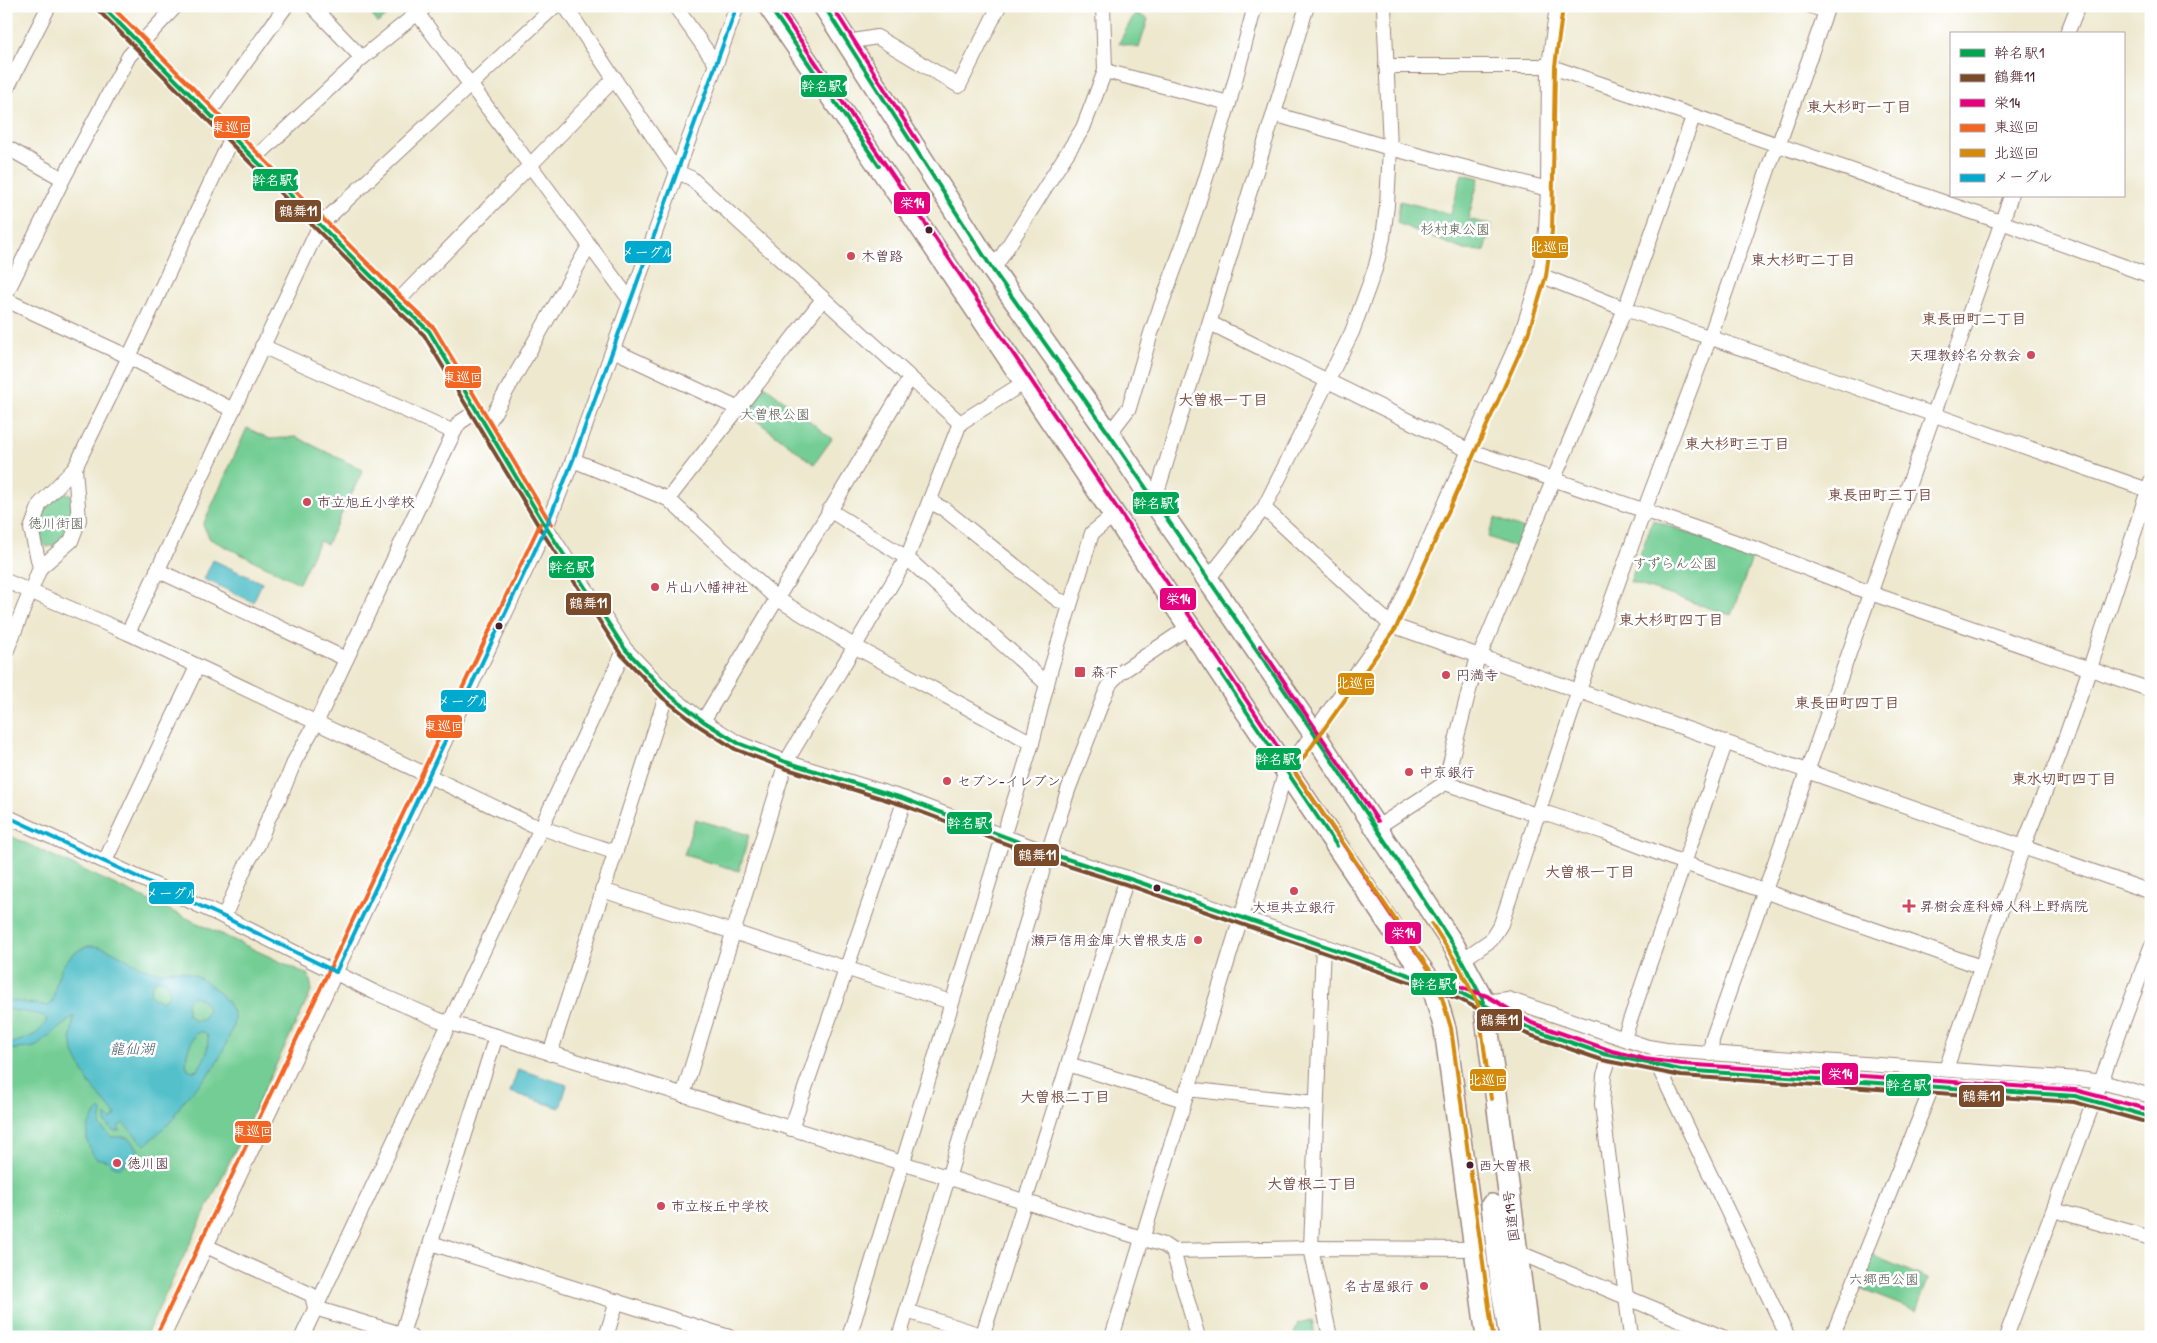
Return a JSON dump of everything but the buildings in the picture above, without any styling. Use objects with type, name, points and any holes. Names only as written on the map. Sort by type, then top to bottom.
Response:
[{"type":"highway","points":[[769,6],[1025,382],[1398,937],[1432,984],[1445,1029],[1487,1337]]},
{"type":"highway","name":"国道19号","points":[[824,6],[993,270],[1313,732],[1462,960],[1484,1002],[1528,1337]]},
{"type":"highway","points":[[1492,1205],[1502,1290],[1510,1337]]},
{"type":"street","points":[[6,90],[49,6]]},
{"type":"street","points":[[102,6],[232,138],[255,158],[428,331],[546,528],[625,649],[667,693],[702,721],[738,743],[786,762],[905,799],[1048,853],[1323,945],[1484,1002],[1530,1029],[1610,1057],[1681,1070],[2075,1096],[2151,1117]]},
{"type":"street","points":[[6,294],[63,178],[128,56],[176,6]]},
{"type":"street","points":[[209,113],[286,6]]},
{"type":"street","points":[[312,6],[362,58]]},
{"type":"street","points":[[128,633],[320,225],[555,6]]},
{"type":"street","points":[[565,6],[677,172],[691,178],[960,423]]},
{"type":"street","points":[[675,6],[716,64]]},
{"type":"street","points":[[163,1337],[546,528],[573,460],[737,6]]},
{"type":"street","points":[[848,42],[877,37],[959,86],[999,6]]},
{"type":"street","points":[[993,270],[1083,128],[1105,71],[1103,6]]},
{"type":"street","points":[[1108,434],[1129,408],[1151,333],[1198,207],[1255,6]]},
{"type":"street","points":[[1154,502],[1307,6]]},
{"type":"street","points":[[1208,579],[1264,508],[1352,332],[1375,269],[1383,238],[1390,148],[1384,6]]},
{"type":"street","points":[[1112,1337],[1185,1094],[1286,771],[1390,625],[1522,332],[1540,275],[1546,230],[1550,66],[1557,6]]},
{"type":"street","points":[[1462,960],[1491,940],[1501,924],[1579,690],[1710,337],[1773,155],[1778,146],[1827,9],[1812,6]]},
{"type":"street","points":[[2068,32],[2078,6]]},
{"type":"street","points":[[255,158],[362,58],[418,9],[470,84],[630,300]]},
{"type":"street","points":[[1386,66],[1550,66],[2151,276]]},
{"type":"street","points":[[1105,71],[1229,103]]},
{"type":"street","points":[[397,302],[615,78]]},
{"type":"street","points":[[1274,114],[1390,148],[1548,190]]},
{"type":"street","points":[[1376,828],[1445,783],[1478,656],[1625,309],[1693,116]]},
{"type":"street","points":[[40,568],[31,529],[40,504],[75,468],[232,138]]},
{"type":"street","points":[[6,147],[63,178]]},
{"type":"street","points":[[1711,1054],[1712,1040],[2010,198]]},
{"type":"street","points":[[486,427],[589,246]]},
{"type":"street","points":[[1540,275],[1625,309],[2150,487],[2090,668],[2059,756],[2023,847],[1946,1069]]},
{"type":"street","points":[[668,500],[823,298]]},
{"type":"street","points":[[6,300],[129,357],[233,410]]},
{"type":"street","points":[[1210,323],[1468,450],[1759,550],[1870,593],[2151,690]]},
{"type":"street","points":[[262,346],[454,432]]},
{"type":"street","points":[[612,350],[739,409]]},
{"type":"street","points":[[702,721],[910,378]]},
{"type":"street","points":[[683,1095],[786,762],[907,558],[960,423],[1025,382]]},
{"type":"street","points":[[224,917],[241,881],[246,865],[258,845],[280,797],[295,760],[316,723],[454,432],[459,423],[477,411]]},
{"type":"street","points":[[573,460],[668,500],[776,598],[854,646],[1032,743]]},
{"type":"street","points":[[6,652],[40,568],[71,541],[79,520],[75,468]]},
{"type":"street","points":[[930,502],[944,509],[1058,600],[1070,604]]},
{"type":"street","points":[[1264,508],[1390,625],[2151,892]]},
{"type":"street","points":[[829,510],[907,558],[1047,684]]},
{"type":"street","points":[[849,1337],[951,1002],[1004,836],[1070,604],[1092,534],[1114,515]]},
{"type":"street","points":[[157,570],[346,659]]},
{"type":"street","points":[[6,580],[128,633],[530,824],[614,852]]},
{"type":"street","points":[[899,1337],[1048,853],[1089,733],[1112,682],[1120,673],[1190,627]]},
{"type":"street","points":[[302,1337],[625,649]]},
{"type":"street","points":[[105,861],[197,666]]},
{"type":"street","points":[[550,1054],[667,693]]},
{"type":"street","points":[[1624,1038],[1725,744]]},
{"type":"street","points":[[1445,783],[1536,815],[1549,814],[1604,832],[1684,863],[1981,967]]},
{"type":"street","points":[[790,1129],[905,799]]},
{"type":"street","points":[[6,816],[224,917],[374,992],[450,1023],[1026,1200],[1164,1245],[1173,1251],[1311,1248],[1476,1249]]},
{"type":"street","points":[[907,1311],[984,1336],[1126,878]]},
{"type":"street","points":[[602,890],[951,1002]]},
{"type":"street","points":[[1323,945],[1315,1103],[1311,1248],[1330,1337]]},
{"type":"street","points":[[2006,1337],[2151,947]]},
{"type":"street","points":[[1484,1002],[1508,999],[1648,1047],[1666,1050],[1946,1069],[2102,1082],[2151,1096]]},
{"type":"street","points":[[315,1308],[405,1336],[431,1243],[496,1036]]},
{"type":"street","points":[[1610,1057],[1604,1075],[1602,1104],[1630,1337]]},
{"type":"street","points":[[1068,1064],[1185,1094],[1315,1103]]},
{"type":"street","points":[[1658,1066],[1788,1337]]},
{"type":"street","points":[[1832,1337],[1932,1087]]},
{"type":"street","points":[[2054,1210],[2151,1238]]},
{"type":"street","points":[[431,1243],[617,1300],[729,1337]]},
{"type":"street","points":[[206,1246],[312,1295],[315,1308]]},
{"type":"street","points":[[1173,1251],[1198,1337]]},
{"type":"street","points":[[1516,1251],[1625,1295],[1704,1332],[1722,1337]]},
{"type":"street","points":[[606,1337],[617,1300]]},
{"type":"green space","points":[[365,6],[399,6],[378,23]]},
{"type":"green space","points":[[1135,13],[1148,19],[1139,48],[1119,43]]},
{"type":"green space","name":"杉村東公園","points":[[1462,174],[1479,178],[1468,219],[1492,225],[1485,251],[1464,250],[1397,223],[1400,201],[1451,214]]},
{"type":"green space","name":"大曽根公園","points":[[764,385],[832,439],[814,464],[744,411]]},
{"type":"green space","points":[[247,428],[270,439],[296,437],[363,470],[327,544],[319,541],[299,583],[210,539],[203,525]]},
{"type":"green space","name":"徳川街園","points":[[65,493],[71,495],[72,520],[70,527],[63,539],[47,547],[41,541],[38,525],[45,510]]},
{"type":"green space","points":[[1495,518],[1524,529],[1517,548],[1488,537]]},
{"type":"green space","name":"すずらん公園","points":[[1653,520],[1753,556],[1731,615],[1630,582]]},
{"type":"green space","points":[[695,819],[749,835],[739,871],[684,855]]},
{"type":"green space","name":"徳川園","points":[[6,834],[309,975],[312,990],[145,1337],[6,1337]]},
{"type":"green space","name":"六郷西公園","points":[[1869,1254],[1928,1279],[1916,1311],[1855,1287]]},
{"type":"green space","points":[[1312,1320],[1315,1337],[1293,1337],[1298,1323]]},
{"type":"water","points":[[213,560],[262,583],[253,602],[204,579]]},
{"type":"water","name":"龍仙湖","points":[[88,946],[107,949],[149,970],[161,972],[177,970],[203,980],[220,993],[234,1017],[229,1037],[214,1068],[182,1104],[174,1116],[176,1117],[145,1145],[123,1123],[118,1127],[121,1131],[113,1131],[106,1124],[106,1115],[111,1120],[116,1115],[89,1083],[73,1051],[71,1036],[74,1016],[37,1046],[6,1051],[6,1045],[35,1034],[47,1019],[42,1015],[6,1009],[6,1000],[49,1006],[63,966],[71,956]],"holes":[[[158,979],[165,981],[170,991],[168,997],[162,1001],[153,998],[150,993],[153,982]],[[193,996],[201,999],[208,1010],[203,1020],[195,1021],[187,1014],[187,1002]],[[198,1032],[204,1032],[208,1036],[207,1053],[198,1070],[192,1071],[187,1068],[186,1059],[188,1049]]]},
{"type":"water","points":[[518,1069],[567,1085],[560,1108],[510,1092]]},
{"type":"water","points":[[100,1109],[102,1111],[100,1126],[111,1137],[127,1137],[139,1150],[120,1168],[108,1161],[96,1158],[89,1145],[87,1139],[88,1127]]},
{"type":"transit line","name":"幹名駅1","points":[[102,6],[397,302],[429,331],[546,527],[625,649],[667,693],[703,721],[738,743],[786,762],[905,799],[1048,853],[1127,878],[1461,993],[1529,1028],[1604,1054],[1681,1070],[2075,1096],[2151,1117]]},
{"type":"transit line","name":"東巡回","points":[[111,6],[434,328],[551,524]]},
{"type":"transit line","name":"メーグル","points":[[336,972],[546,527],[573,460],[737,6]]},
{"type":"transit line","name":"幹名駅1","points":[[769,6],[879,166]]},
{"type":"transit line","name":"栄14","points":[[777,6],[1403,933],[1436,979],[1487,996],[1532,1023],[1612,1051],[1645,1059],[1682,1064],[2075,1090],[2151,1110]]},
{"type":"transit line","name":"幹名駅1","points":[[824,6],[993,270],[1109,434],[1313,732],[1454,946],[1484,1002]]},
{"type":"transit line","name":"栄14","points":[[832,6],[918,142]]},
{"type":"transit line","name":"北巡回","points":[[1493,1336],[1451,1028],[1437,981],[1294,771],[1396,628],[1528,334],[1546,276],[1552,231],[1555,66],[1563,7]]},
{"type":"transit line","name":"鶴舞11","points":[[98,10],[424,335],[541,530],[620,653],[663,698],[699,726],[735,749],[784,768],[903,805],[1046,859],[1125,884],[1459,999],[1527,1034],[1602,1060],[1681,1076],[2074,1102],[2149,1123]]},
{"type":"transit line","name":"東巡回","points":[[157,1334],[540,524]]},
{"type":"transit line","name":"栄14","points":[[1260,646],[1378,821]]},
{"type":"transit line","name":"幹名駅1","points":[[1220,672],[1337,846]]},
{"type":"transit line","name":"メーグル","points":[[6,816],[224,917],[336,972]]},
{"type":"transit line","name":"北巡回","points":[[1432,924],[1457,963],[1478,1004],[1491,1099]]},
{"type":"place","name":"木曽路","points":[[851,256]]},
{"type":"place","name":"天理教鈴名分教会","points":[[2031,355]]},
{"type":"place","name":"市立旭丘小学校","points":[[307,502]]},
{"type":"place","name":"片山八幡神社","points":[[655,587]]},
{"type":"place","name":"森下","points":[[1080,672]]},
{"type":"place","name":"円満寺","points":[[1446,675]]},
{"type":"place","name":"中京銀行","points":[[1409,772]]},
{"type":"place","name":"セブン-イレブン","points":[[947,781]]},
{"type":"place","name":"大垣共立銀行","points":[[1294,891]]},
{"type":"place","name":"昇樹会産科婦人科上野病院","points":[[1909,906]]},
{"type":"place","name":"瀬戸信用金庫 大曽根支店","points":[[1198,940]]},
{"type":"place","name":"徳川園","points":[[117,1163]]},
{"type":"place","name":"西大曽根","points":[[1470,1165]]},
{"type":"place","name":"市立桜丘中学校","points":[[661,1206]]},
{"type":"place","name":"名古屋銀行","points":[[1424,1286]]},
{"type":"district","name":"東大杉町一丁目","points":[[1859,107]]},
{"type":"district","name":"東大杉町二丁目","points":[[1803,260]]},
{"type":"district","name":"東長田町二丁目","points":[[1974,319]]},
{"type":"district","name":"大曽根一丁目","points":[[1223,400]]},
{"type":"district","name":"東大杉町三丁目","points":[[1737,444]]},
{"type":"district","name":"東長田町三丁目","points":[[1880,495]]},
{"type":"district","name":"東大杉町四丁目","points":[[1671,620]]},
{"type":"district","name":"東長田町四丁目","points":[[1847,703]]},
{"type":"district","name":"東水切町四丁目","points":[[2064,779]]},
{"type":"district","name":"大曽根一丁目","points":[[1590,872]]},
{"type":"district","name":"大曽根二丁目","points":[[1065,1097]]},
{"type":"district","name":"大曽根二丁目","points":[[1312,1184]]}]
